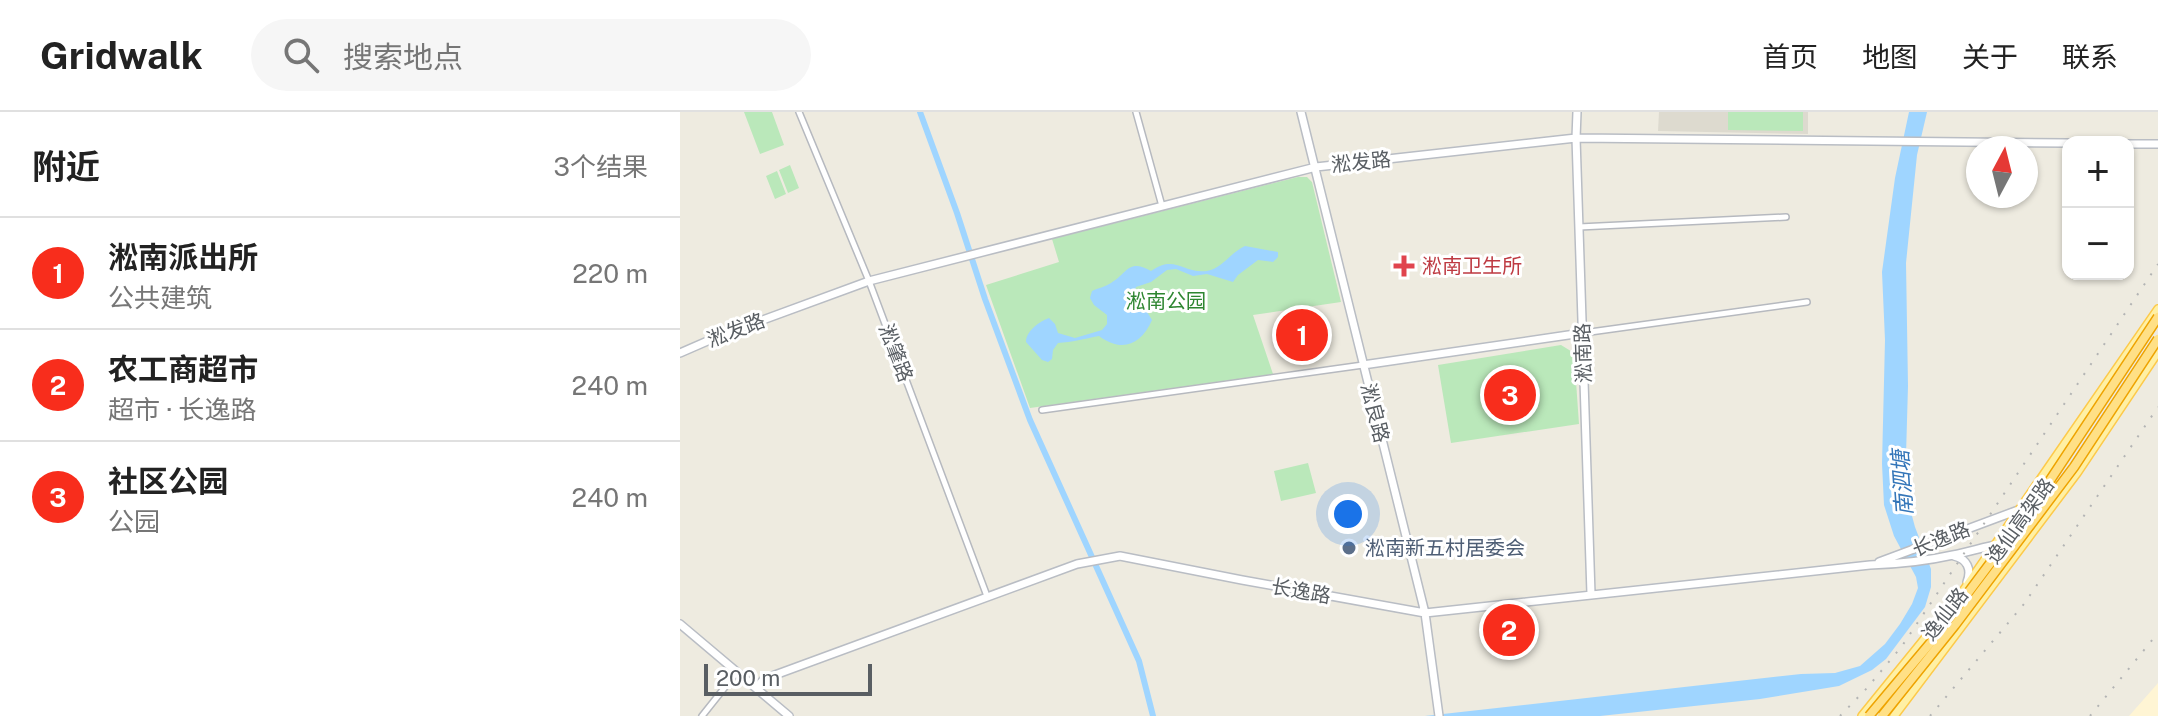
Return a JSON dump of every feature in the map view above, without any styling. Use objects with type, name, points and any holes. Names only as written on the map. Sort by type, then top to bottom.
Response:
[{"type":"highway","name":"逸仙高架路","points":[[1869,716],[1932,641],[2033,506],[2158,317]]},
{"type":"highway","name":"逸仙高架路","points":[[1882,716],[2074,467],[2158,339]]},
{"type":"main road","name":"逸仙路","points":[[1862,716],[1964,590],[2158,309]]},
{"type":"main road","name":"逸仙路","points":[[1894,716],[2058,498],[2158,352]]},
{"type":"street","name":"淞肇路","points":[[799,112],[869,281],[987,596]]},
{"type":"street","points":[[1136,112],[1162,206]]},
{"type":"street","name":"淞良路","points":[[1301,112],[1425,613],[1439,712]]},
{"type":"street","name":"淞南路","points":[[1577,112],[1591,594]]},
{"type":"street","name":"淞发路","points":[[680,353],[869,281],[1316,167],[1576,138],[2062,143]]},
{"type":"street","points":[[2134,144],[2158,144]]},
{"type":"street","points":[[1579,227],[1786,217]]},
{"type":"street","points":[[1042,410],[1807,302]]},
{"type":"street","name":"长逸路","points":[[1870,565],[1975,525],[2058,498]]},
{"type":"street","name":"长逸路","points":[[756,688],[764,679],[987,596],[1085,562],[1120,556],[1425,613],[1906,563],[1951,556],[1997,543],[2027,540]]},
{"type":"street","points":[[1951,556],[1962,558],[1970,572],[1964,590]]},
{"type":"street","points":[[680,624],[789,716]]},
{"type":"street","points":[[702,716],[737,672]]},
{"type":"shaded area","points":[[1659,112],[1808,112],[1808,134],[1658,131]]},
{"type":"shaded area","points":[[2158,683],[2158,716],[2129,716]]},
{"type":"green space","points":[[744,112],[772,112],[784,145],[760,154]]},
{"type":"green space","points":[[1728,112],[1803,112],[1803,131],[1728,130]]},
{"type":"green space","points":[[790,165],[799,188],[788,193],[779,170]]},
{"type":"green space","points":[[777,171],[786,194],[775,199],[766,176]]},
{"type":"green space","name":"淞南公园","points":[[1307,177],[1312,182],[1341,302],[1253,315],[1273,374],[1030,408],[986,285],[1059,262],[1052,239]]},
{"type":"green space","points":[[1561,345],[1574,353],[1579,424],[1451,443],[1438,365]]},
{"type":"green space","points":[[1308,463],[1316,493],[1281,501],[1274,471]]},
{"type":"water","name":"南泗塘","points":[[1909,112],[1927,112],[1917,155],[1906,263],[1908,386],[1905,490],[1931,569],[1931,587],[1925,607],[1886,659],[1872,670],[1839,686],[1760,699],[1600,716],[1425,716],[1801,674],[1835,673],[1860,666],[1885,644],[1912,604],[1918,588],[1916,577],[1894,536],[1884,505],[1882,464],[1885,340],[1882,272],[1895,178]]},
{"type":"water","points":[[1245,246],[1278,252],[1278,257],[1273,262],[1258,260],[1233,282],[1207,274],[1193,276],[1176,269],[1167,270],[1151,282],[1136,287],[1134,293],[1138,305],[1144,307],[1152,320],[1148,329],[1130,344],[1115,344],[1099,336],[1058,343],[1048,362],[1042,360],[1026,342],[1034,327],[1049,318],[1058,333],[1075,338],[1102,330],[1107,324],[1107,315],[1094,305],[1090,298],[1092,291],[1111,283],[1132,267],[1151,271],[1173,264],[1207,271],[1218,267]]},
{"type":"waterway","points":[[920,112],[1030,420],[1139,661],[1153,716]]},
{"type":"railway","points":[[1840,716],[1902,646],[2158,264]]},
{"type":"railway","points":[[1930,716],[2024,604],[2158,407]]},
{"type":"railway","points":[[2090,716],[2158,633]]},
{"type":"place","name":"淞南卫生所","points":[[1404,266]]},
{"type":"place","name":"淞南派出所","points":[[1302,335]]},
{"type":"place","name":"社区公园","points":[[1510,395]]},
{"type":"place","name":"淞南新五村居委会","points":[[1349,548]]},
{"type":"place","name":"农工商超市","points":[[1509,630]]}]
